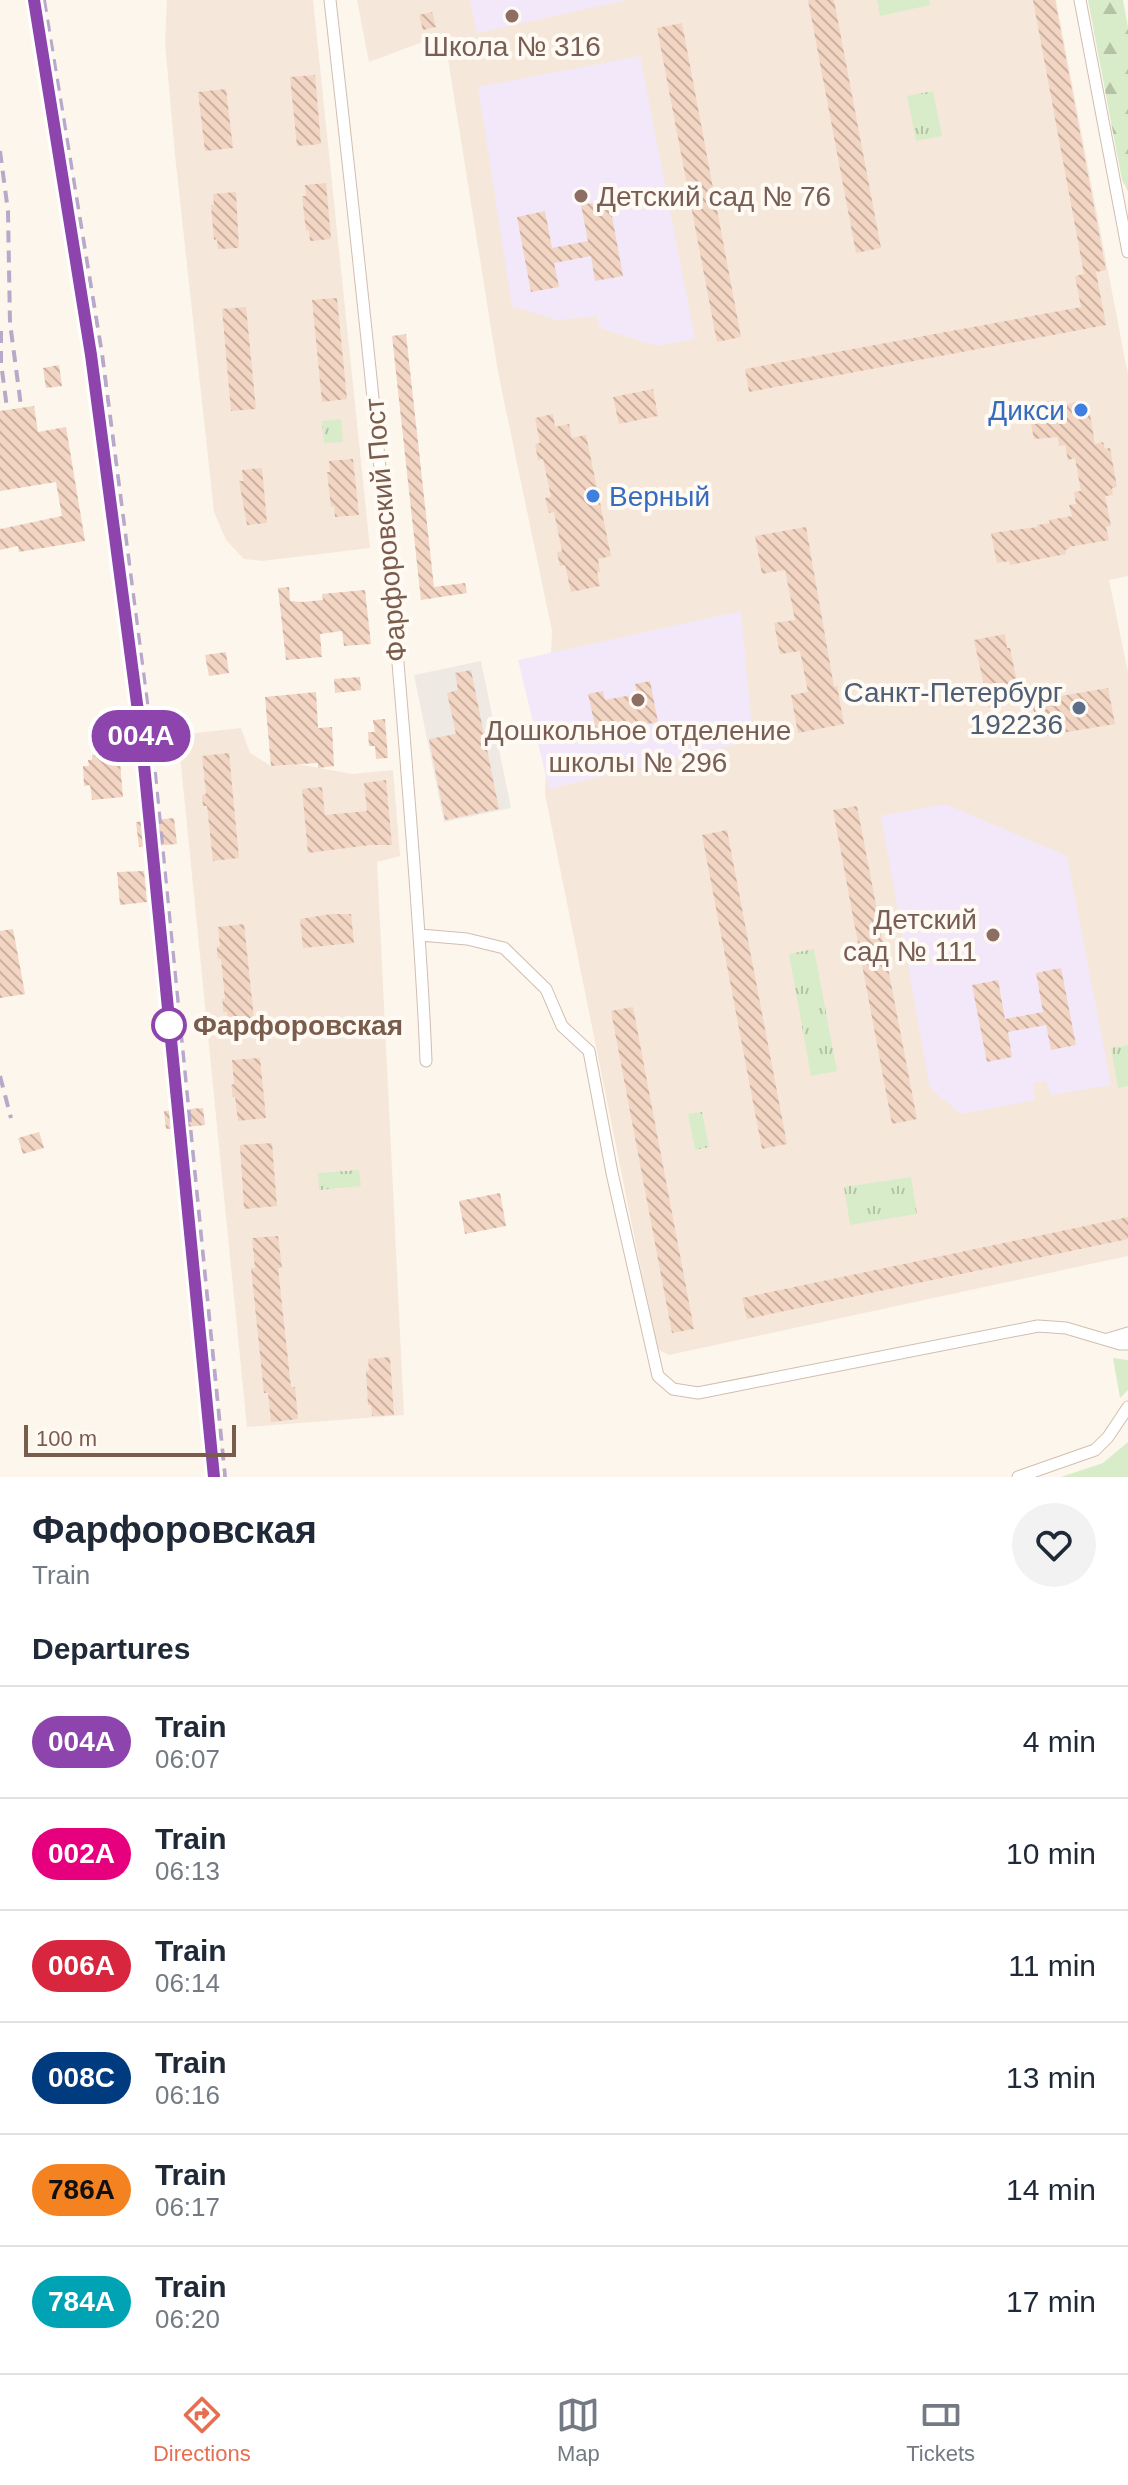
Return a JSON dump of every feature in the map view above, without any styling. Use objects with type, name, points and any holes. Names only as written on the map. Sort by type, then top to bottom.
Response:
[{"type":"street","name":"Фарфоровский Пост","points":[[330,0],[379,459],[420,935],[426,1061]]},
{"type":"street","points":[[1080,0],[1128,252]]},
{"type":"street","points":[[1117,195],[1128,205]]},
{"type":"street","points":[[420,935],[467,939],[504,948],[546,989],[562,1026],[589,1051],[612,1173],[658,1376],[673,1389],[698,1393],[1038,1326],[1066,1328],[1121,1345],[1128,1333]]},
{"type":"street","points":[[1018,1477],[1095,1450],[1128,1407]]},
{"type":"shaded area","points":[[167,0],[313,0],[370,548],[262,561],[244,559],[226,540],[214,512],[175,155],[165,42]]},
{"type":"shaded area","points":[[357,0],[1056,0],[1128,375],[1128,576],[1109,580],[1128,672],[1128,1256],[669,1355],[657,1349],[545,794],[552,631],[498,372],[444,34],[369,62]]},
{"type":"shaded area","name":"Школа № 316","points":[[470,0],[626,0],[477,33]]},
{"type":"shaded area","name":"Детский сад № 76","points":[[640,56],[695,339],[657,346],[600,328],[597,316],[557,320],[512,306],[478,87]]},
{"type":"shaded area","name":"Дошкольное отделение школы № 296","points":[[741,611],[753,740],[549,789],[518,660]]},
{"type":"shaded area","points":[[481,661],[511,808],[444,822],[414,675]]},
{"type":"shaded area","points":[[241,728],[250,753],[271,766],[298,764],[352,774],[393,770],[400,856],[377,862],[404,1415],[247,1427],[178,735]]},
{"type":"shaded area","name":"Детский сад № 111","points":[[945,804],[1067,856],[1111,1085],[1051,1095],[1046,1081],[1033,1083],[1035,1100],[961,1114],[930,1088],[881,816]]},
{"type":"green space","points":[[877,0],[929,0],[930,5],[880,16]]},
{"type":"green space","points":[[1088,0],[1123,0],[1128,27],[1128,191],[1122,180]]},
{"type":"green space","points":[[933,91],[942,136],[916,141],[907,96]]},
{"type":"green space","points":[[341,419],[343,442],[324,443],[322,421]]},
{"type":"green space","points":[[814,949],[837,1071],[811,1076],[789,954]]},
{"type":"green space","points":[[1128,1045],[1128,1086],[1118,1088],[1111,1048]]},
{"type":"green space","points":[[702,1112],[709,1147],[695,1150],[688,1114]]},
{"type":"green space","points":[[359,1170],[361,1186],[319,1190],[318,1173]]},
{"type":"green space","points":[[911,1177],[917,1214],[850,1225],[844,1187]]},
{"type":"green space","points":[[1113,1358],[1128,1360],[1128,1390],[1120,1398]]},
{"type":"green space","points":[[1128,1442],[1128,1477],[1061,1477],[1103,1463]]},
{"type":"building","points":[[808,0],[834,0],[881,248],[856,253]]},
{"type":"building","points":[[1033,0],[1055,0],[1106,270],[1096,272],[1106,325],[749,392],[745,369],[1081,307],[1075,276],[1084,274]]},
{"type":"building","points":[[432,12],[436,27],[423,30],[419,15]]},
{"type":"building","points":[[682,23],[741,337],[717,342],[657,28]]},
{"type":"building","points":[[315,75],[321,144],[297,146],[290,77]]},
{"type":"building","points":[[226,89],[233,148],[205,151],[198,92]]},
{"type":"building","points":[[326,183],[331,239],[310,241],[302,196],[306,196],[305,185]]},
{"type":"building","points":[[236,192],[239,248],[218,249],[217,239],[214,240],[213,194]]},
{"type":"building","points":[[609,200],[623,276],[595,281],[591,256],[554,263],[559,287],[531,292],[517,217],[545,211],[552,248],[588,241],[581,205]]},
{"type":"building","points":[[337,298],[347,399],[322,402],[312,300]]},
{"type":"building","points":[[246,307],[256,409],[231,411],[222,309]]},
{"type":"building","points":[[406,334],[434,587],[465,583],[467,593],[421,600],[392,336]]},
{"type":"building","points":[[59,365],[62,386],[46,388],[43,368]]},
{"type":"building","points":[[653,389],[658,416],[619,424],[613,397]]},
{"type":"building","points":[[1054,400],[1056,406],[1083,401],[1086,414],[1090,414],[1095,444],[1103,442],[1105,449],[1110,448],[1117,487],[1112,488],[1113,495],[1105,496],[1111,526],[1106,527],[1109,540],[1069,547],[1065,550],[1066,554],[1010,565],[1009,561],[997,563],[991,533],[1038,527],[1050,523],[1049,520],[1072,516],[1069,505],[1076,504],[1074,492],[1081,491],[1075,458],[1068,460],[1065,445],[1059,446],[1058,437],[1034,439],[1028,409]]},
{"type":"building","points":[[34,406],[38,432],[66,427],[85,541],[19,552],[18,546],[0,550],[0,529],[62,516],[56,482],[0,491],[0,411]]},
{"type":"building","points":[[553,414],[555,427],[569,424],[572,438],[586,435],[611,556],[598,559],[600,586],[571,592],[565,565],[560,566],[557,552],[562,551],[554,512],[549,513],[545,498],[551,497],[543,459],[538,460],[535,444],[540,443],[535,418]]},
{"type":"building","points":[[353,459],[359,515],[335,517],[327,472],[330,472],[329,461]]},
{"type":"building","points":[[262,468],[267,523],[247,525],[239,481],[243,481],[242,470]]},
{"type":"building","points":[[806,527],[834,687],[837,686],[844,724],[798,733],[791,695],[808,692],[800,651],[780,654],[774,623],[795,620],[785,570],[762,574],[755,536]]},
{"type":"building","points":[[289,587],[290,601],[302,602],[323,600],[322,594],[365,590],[371,644],[344,646],[342,631],[320,634],[322,657],[286,660],[278,588]]},
{"type":"building","points":[[1005,634],[1021,702],[989,708],[974,640]]},
{"type":"building","points":[[226,652],[229,673],[209,676],[205,655]]},
{"type":"building","points":[[471,670],[499,809],[445,820],[429,739],[456,734],[447,693],[458,690],[455,673]]},
{"type":"building","points":[[360,677],[361,690],[335,693],[334,679]]},
{"type":"building","points":[[650,681],[658,722],[597,735],[588,694],[603,691],[605,700],[637,694],[635,684]]},
{"type":"building","points":[[1108,688],[1115,724],[1038,737],[1032,701]]},
{"type":"building","points":[[316,692],[318,728],[332,727],[334,766],[318,768],[318,763],[271,766],[265,697]]},
{"type":"building","points":[[385,719],[388,758],[376,759],[375,746],[369,746],[368,732],[375,732],[373,720]]},
{"type":"building","points":[[119,750],[123,797],[92,800],[90,785],[84,786],[83,766],[89,766],[88,760],[92,760],[92,755]]},
{"type":"building","points":[[229,753],[239,858],[213,861],[207,806],[203,806],[202,795],[206,794],[202,756]]},
{"type":"building","points":[[386,780],[392,845],[308,853],[302,789],[322,787],[325,815],[367,811],[364,783]]},
{"type":"building","points":[[857,806],[917,1119],[892,1124],[833,810]]},
{"type":"building","points":[[174,818],[177,844],[139,847],[136,822]]},
{"type":"building","points":[[727,830],[787,1144],[762,1149],[702,835]]},
{"type":"building","points":[[144,871],[147,902],[120,905],[117,872]]},
{"type":"building","points":[[351,914],[354,943],[303,948],[300,919]]},
{"type":"building","points":[[244,924],[255,1028],[228,1030],[227,1012],[223,1012],[222,999],[225,999],[221,959],[218,959],[217,953],[220,946],[218,927]]},
{"type":"building","points":[[13,929],[25,994],[0,998],[0,931]]},
{"type":"building","points":[[1061,968],[1076,1045],[1051,1050],[1046,1025],[1008,1032],[1012,1057],[987,1062],[972,985],[998,980],[1005,1019],[1043,1012],[1036,973]]},
{"type":"building","points":[[633,1007],[694,1329],[672,1333],[611,1011]]},
{"type":"building","points":[[260,1058],[266,1118],[238,1121],[231,1085],[234,1084],[232,1060]]},
{"type":"building","points":[[203,1108],[205,1125],[166,1129],[164,1111]]},
{"type":"building","points":[[39,1132],[44,1148],[23,1154],[18,1138]]},
{"type":"building","points":[[272,1143],[277,1206],[244,1209],[240,1145]]},
{"type":"building","points":[[500,1193],[506,1226],[465,1234],[459,1201]]},
{"type":"building","points":[[1128,1217],[1128,1239],[747,1319],[742,1298]]},
{"type":"building","points":[[278,1236],[282,1268],[278,1268],[291,1387],[295,1387],[298,1419],[271,1422],[268,1393],[264,1393],[251,1268],[255,1268],[252,1238]]},
{"type":"building","points":[[390,1357],[394,1415],[372,1416],[371,1405],[368,1405],[368,1359]]},
{"type":"railway","points":[[44,0],[102,354],[151,733],[225,1477]]},
{"type":"railway","points":[[0,151],[8,211],[10,323],[21,406]]},
{"type":"railway","points":[[1,331],[1,363],[7,408]]},
{"type":"railway","points":[[0,1076],[11,1118]]},
{"type":"train","name":"004А","points":[[34,0],[91,355],[141,734],[214,1477]]},
{"type":"place","name":"Школа № 316","points":[[512,16]]},
{"type":"place","name":"Детский сад № 76","points":[[581,196]]},
{"type":"place","name":"Дикси","points":[[1081,410]]},
{"type":"place","name":"Верный","points":[[593,496]]},
{"type":"place","name":"Дошкольное отделение школы № 296","points":[[638,700]]},
{"type":"place","name":"Санкт-Петербург 192236","points":[[1079,708]]},
{"type":"place","name":"Детский сад № 111","points":[[993,935]]},
{"type":"place","name":"Фарфоровская","points":[[169,1025]]}]
